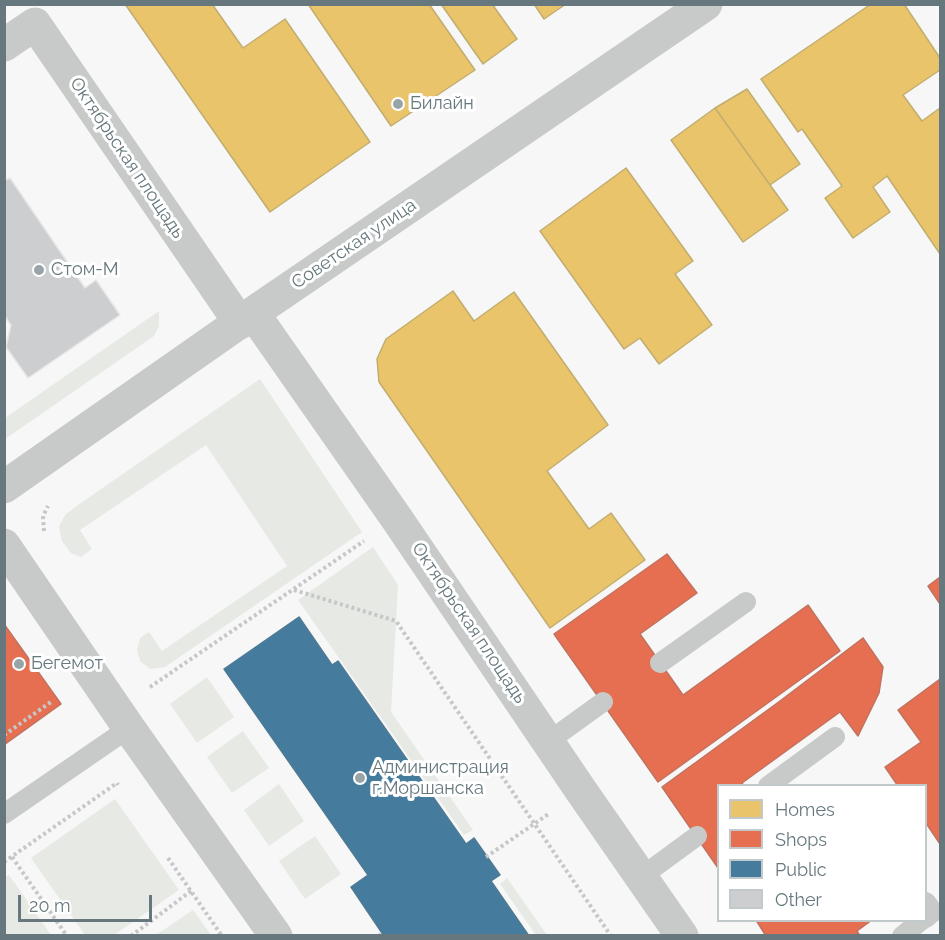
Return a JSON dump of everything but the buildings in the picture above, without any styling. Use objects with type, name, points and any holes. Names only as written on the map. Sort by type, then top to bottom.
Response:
[{"type":"street","name":"Советская улица","points":[[4,487],[706,4]]},
{"type":"street","name":"Октябрьская площадь","points":[[4,45],[35,24],[247,318],[397,519],[682,936]]},
{"type":"street","points":[[4,544],[129,728],[276,936]]},
{"type":"lane","points":[[660,663],[746,602]]},
{"type":"lane","points":[[549,741],[603,702]]},
{"type":"lane","points":[[4,814],[129,728]]},
{"type":"lane","points":[[771,784],[835,737]]},
{"type":"lane","points":[[641,877],[697,836]]},
{"type":"lane","points":[[927,903],[933,912],[927,917]]},
{"type":"lane","points":[[902,936],[920,922]]},
{"type":"path","points":[[44,540],[43,516],[52,498]]},
{"type":"path","points":[[144,690],[397,519]]},
{"type":"path","points":[[293,590],[396,621],[611,936]]},
{"type":"path","points":[[4,735],[51,702]]},
{"type":"path","points":[[4,862],[117,783]]},
{"type":"path","points":[[486,857],[582,792]]},
{"type":"path","points":[[12,857],[67,936]]},
{"type":"path","points":[[131,936],[191,891]]},
{"type":"shaded area","points":[[159,311],[159,326],[154,336],[5,439],[5,418]]},
{"type":"shaded area","points":[[260,379],[362,532],[165,667],[150,669],[140,661],[137,650],[140,638],[149,632],[162,651],[287,566],[206,445],[80,530],[92,549],[81,557],[71,553],[62,541],[59,527],[65,515],[78,505]]},
{"type":"shaded area","points":[[373,547],[398,585],[391,712],[473,830],[464,835],[298,600]]},
{"type":"shaded area","points":[[207,677],[234,717],[197,743],[170,704]]},
{"type":"shaded area","points":[[243,731],[269,768],[232,793],[207,757]]},
{"type":"shaded area","points":[[279,784],[304,821],[269,846],[244,810]]},
{"type":"shaded area","points":[[115,799],[179,890],[114,935],[85,935],[31,858]]},
{"type":"shaded area","points":[[315,836],[341,874],[305,899],[279,861]]},
{"type":"shaded area","points":[[9,875],[51,935],[5,935],[5,877]]},
{"type":"shaded area","points":[[507,878],[547,935],[536,935],[500,884]]},
{"type":"shaded area","points":[[193,910],[211,935],[156,935]]},
{"type":"place","name":"Билайн","points":[[398,104]]},
{"type":"place","name":"Стом-М","points":[[39,270]]},
{"type":"place","name":"Бегемот","points":[[19,664]]},
{"type":"place","name":"Администрация г.Моршанска","points":[[360,778]]}]
